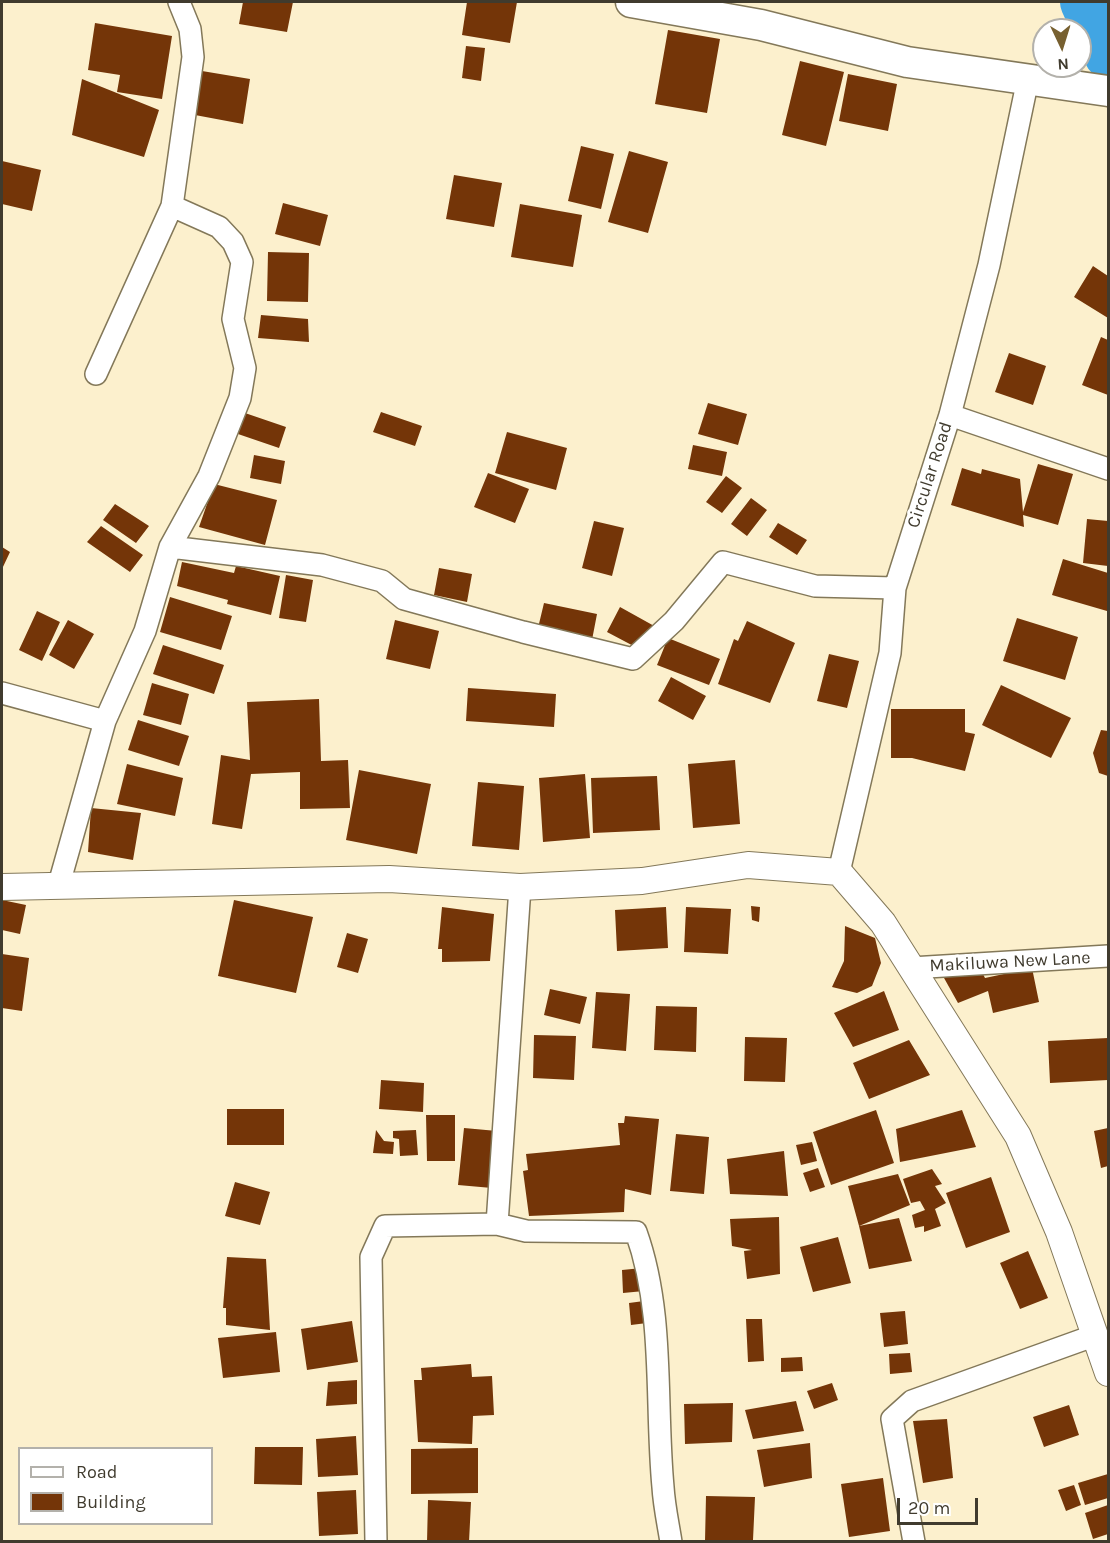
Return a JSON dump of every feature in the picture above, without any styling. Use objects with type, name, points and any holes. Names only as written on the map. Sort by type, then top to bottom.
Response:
[{"type":"main road","points":[[631,2],[761,25],[907,62],[1095,89]]},
{"type":"street","points":[[96,374],[172,206],[193,57],[190,29],[179,2]]},
{"type":"street","name":"Circular Road","points":[[839,872],[890,653],[895,588],[950,415],[989,266],[1028,79]]},
{"type":"street","points":[[59,884],[105,721],[145,631],[170,547],[209,476],[240,398],[245,368],[233,319],[242,262],[233,242],[219,227],[172,206]]},
{"type":"street","points":[[950,415],[1108,469]]},
{"type":"street","points":[[170,547],[322,565],[382,581],[404,599],[523,633],[633,659],[674,621],[723,562],[815,586],[895,588]]},
{"type":"street","points":[[2,693],[105,721]]},
{"type":"street","points":[[2,886],[388,879],[520,887],[642,881],[748,865],[839,872],[883,923],[1018,1136],[1059,1232],[1093,1336],[1108,1373]]},
{"type":"street","points":[[497,1224],[520,887]]},
{"type":"street","name":"Makiluwa New Lane","points":[[911,968],[1108,956]]},
{"type":"street","points":[[376,1542],[371,1257],[386,1226],[497,1224],[526,1231],[636,1232],[645,1256],[655,1320],[663,1488],[671,1542]]},
{"type":"street","points":[[914,1542],[892,1419],[912,1401],[1093,1336]]},
{"type":"building","points":[[243,2],[293,2],[287,32],[239,24]]},
{"type":"building","points":[[467,2],[517,2],[510,43],[462,35]]},
{"type":"building","points":[[95,23],[172,36],[162,99],[117,92],[120,75],[88,70]]},
{"type":"building","points":[[668,30],[720,39],[707,113],[655,104]]},
{"type":"building","points":[[466,46],[485,48],[481,81],[462,78]]},
{"type":"building","points":[[800,61],[844,72],[826,146],[782,135]]},
{"type":"building","points":[[202,71],[250,79],[243,124],[195,115]]},
{"type":"building","points":[[848,74],[897,84],[888,131],[839,121]]},
{"type":"building","points":[[82,79],[159,110],[144,157],[72,135]]},
{"type":"building","points":[[581,146],[614,154],[601,209],[568,201]]},
{"type":"building","points":[[629,151],[668,162],[648,233],[608,222]]},
{"type":"building","points":[[2,161],[41,170],[32,211],[2,204]]},
{"type":"building","points":[[454,175],[502,183],[494,227],[446,219]]},
{"type":"building","points":[[283,203],[328,215],[320,246],[275,234]]},
{"type":"building","points":[[520,204],[582,215],[573,267],[511,257]]},
{"type":"building","points":[[268,252],[309,253],[308,302],[267,301]]},
{"type":"building","points":[[1093,266],[1108,276],[1108,318],[1074,297]]},
{"type":"building","points":[[261,315],[308,319],[309,342],[258,338]]},
{"type":"building","points":[[1101,337],[1108,340],[1108,395],[1082,385]]},
{"type":"building","points":[[1009,353],[1046,366],[1033,405],[995,392]]},
{"type":"building","points":[[708,403],[747,414],[738,445],[698,434]]},
{"type":"building","points":[[381,412],[422,426],[415,446],[373,432]]},
{"type":"building","points":[[245,413],[286,427],[279,448],[238,434]]},
{"type":"building","points":[[507,432],[567,448],[556,490],[495,473]]},
{"type":"building","points":[[693,445],[727,452],[722,476],[688,469]]},
{"type":"building","points":[[254,455],[285,461],[281,484],[250,478]]},
{"type":"building","points":[[1038,464],[1073,474],[1058,525],[1023,515],[1024,527],[951,505],[962,468],[981,474],[982,469],[1020,479],[1023,512]]},
{"type":"building","points":[[488,473],[529,489],[515,523],[474,507]]},
{"type":"building","points":[[726,476],[742,488],[722,513],[706,502]]},
{"type":"building","points":[[214,484],[277,500],[265,545],[199,527]]},
{"type":"building","points":[[751,498],[767,510],[747,536],[731,524]]},
{"type":"building","points":[[115,504],[149,526],[136,543],[103,520]]},
{"type":"building","points":[[1087,519],[1108,521],[1108,566],[1083,563]]},
{"type":"building","points":[[594,521],[624,528],[612,576],[582,568]]},
{"type":"building","points":[[778,523],[807,540],[797,555],[769,537]]},
{"type":"building","points":[[101,526],[143,555],[130,572],[87,542]]},
{"type":"building","points":[[2,547],[10,552],[2,569]]},
{"type":"building","points":[[1063,559],[1108,573],[1107,611],[1052,595]]},
{"type":"building","points":[[182,562],[234,573],[236,566],[280,576],[271,615],[227,604],[228,600],[177,586]]},
{"type":"building","points":[[439,568],[472,574],[467,602],[434,595]]},
{"type":"building","points":[[286,575],[313,580],[306,622],[279,618]]},
{"type":"building","points":[[170,597],[232,616],[221,650],[160,632]]},
{"type":"building","points":[[544,603],[597,614],[592,640],[538,628]]},
{"type":"building","points":[[620,607],[656,627],[643,651],[607,632]]},
{"type":"building","points":[[37,611],[60,622],[42,661],[19,650]]},
{"type":"building","points":[[1017,618],[1078,637],[1065,680],[1003,661]]},
{"type":"building","points":[[68,620],[94,634],[74,669],[49,655]]},
{"type":"building","points":[[395,620],[439,631],[430,669],[386,659]]},
{"type":"building","points":[[747,621],[795,643],[770,703],[718,684],[734,639],[738,641]]},
{"type":"building","points":[[668,638],[720,659],[709,685],[657,665]]},
{"type":"building","points":[[163,645],[224,665],[214,694],[153,674]]},
{"type":"building","points":[[829,654],[859,661],[847,708],[817,701]]},
{"type":"building","points":[[671,677],[706,696],[693,720],[658,701]]},
{"type":"building","points":[[152,683],[189,694],[181,725],[143,715]]},
{"type":"building","points":[[1001,685],[1071,718],[1051,758],[982,725]]},
{"type":"building","points":[[468,688],[556,694],[554,727],[466,721]]},
{"type":"building","points":[[319,699],[321,761],[348,760],[350,808],[300,809],[300,772],[251,774],[242,829],[212,824],[221,755],[250,760],[247,702]]},
{"type":"building","points":[[891,709],[965,709],[965,732],[975,734],[965,771],[912,758],[891,758]]},
{"type":"building","points":[[138,720],[189,736],[179,766],[128,750]]},
{"type":"building","points":[[1101,730],[1108,731],[1108,776],[1099,773],[1093,753]]},
{"type":"building","points":[[735,760],[740,824],[693,828],[688,764]]},
{"type":"building","points":[[127,764],[183,778],[175,816],[117,804]]},
{"type":"building","points":[[359,770],[431,784],[417,854],[346,840]]},
{"type":"building","points":[[585,774],[590,838],[543,842],[539,778]]},
{"type":"building","points":[[657,776],[660,830],[593,833],[591,778]]},
{"type":"building","points":[[478,782],[524,786],[519,850],[472,846]]},
{"type":"building","points":[[91,808],[141,813],[133,860],[88,852]]},
{"type":"building","points":[[2,900],[26,905],[20,934],[2,930]]},
{"type":"building","points":[[234,900],[313,917],[296,993],[218,976]]},
{"type":"building","points":[[751,906],[760,907],[759,922],[752,920]]},
{"type":"building","points":[[442,907],[494,914],[490,961],[442,962],[442,949],[438,949]]},
{"type":"building","points":[[666,907],[668,948],[617,951],[615,910]]},
{"type":"building","points":[[686,907],[731,909],[728,954],[684,952]]},
{"type":"building","points":[[845,926],[875,938],[881,963],[872,986],[857,993],[832,987],[844,961]]},
{"type":"building","points":[[347,933],[368,939],[358,973],[337,967]]},
{"type":"building","points":[[2,954],[29,958],[22,1011],[2,1008]]},
{"type":"building","points":[[979,966],[985,978],[1032,968],[1039,1002],[993,1013],[988,991],[958,1003],[939,969]]},
{"type":"building","points":[[550,989],[587,997],[580,1024],[544,1015]]},
{"type":"building","points":[[884,991],[899,1030],[853,1047],[834,1013]]},
{"type":"building","points":[[596,992],[630,994],[626,1051],[592,1048]]},
{"type":"building","points":[[656,1006],[697,1007],[696,1052],[654,1050]]},
{"type":"building","points":[[534,1035],[576,1036],[574,1080],[533,1078]]},
{"type":"building","points":[[745,1037],[787,1038],[785,1082],[744,1081]]},
{"type":"building","points":[[1108,1038],[1108,1080],[1050,1083],[1048,1041]]},
{"type":"building","points":[[909,1040],[930,1075],[869,1099],[853,1063]]},
{"type":"building","points":[[381,1080],[424,1083],[423,1112],[379,1109]]},
{"type":"building","points":[[227,1109],[284,1109],[284,1145],[227,1145]]},
{"type":"building","points":[[876,1110],[894,1163],[831,1185],[813,1132]]},
{"type":"building","points":[[962,1110],[976,1147],[900,1162],[896,1129]]},
{"type":"building","points":[[426,1115],[455,1115],[455,1161],[427,1161]]},
{"type":"building","points":[[625,1116],[659,1119],[651,1195],[625,1189],[624,1212],[529,1216],[523,1171],[528,1170],[526,1154],[620,1145],[618,1123],[624,1123]]},
{"type":"building","points":[[464,1128],[497,1131],[492,1188],[458,1185]]},
{"type":"building","points":[[1108,1128],[1108,1166],[1101,1168],[1094,1131]]},
{"type":"building","points":[[376,1130],[384,1141],[394,1142],[393,1154],[373,1153]]},
{"type":"building","points":[[416,1130],[418,1155],[400,1156],[399,1139],[393,1138],[393,1131]]},
{"type":"building","points":[[676,1134],[709,1137],[704,1194],[670,1191]]},
{"type":"building","points":[[812,1142],[817,1161],[801,1165],[796,1145]]},
{"type":"building","points":[[784,1151],[788,1196],[730,1194],[727,1159]]},
{"type":"building","points":[[818,1168],[825,1187],[810,1192],[803,1173]]},
{"type":"building","points":[[932,1169],[942,1184],[935,1186],[946,1203],[935,1209],[941,1226],[924,1232],[924,1226],[915,1228],[912,1215],[925,1210],[920,1201],[911,1203],[903,1179]]},
{"type":"building","points":[[898,1174],[910,1205],[859,1226],[848,1186]]},
{"type":"building","points":[[991,1177],[1010,1232],[966,1248],[946,1193]]},
{"type":"building","points":[[235,1182],[270,1192],[260,1225],[225,1216]]},
{"type":"building","points":[[779,1217],[780,1274],[747,1279],[744,1251],[752,1250],[732,1246],[730,1219]]},
{"type":"building","points":[[899,1218],[912,1261],[869,1269],[859,1226]]},
{"type":"building","points":[[838,1237],[851,1283],[813,1292],[800,1247]]},
{"type":"building","points":[[1028,1251],[1048,1298],[1020,1309],[1000,1263]]},
{"type":"building","points":[[227,1257],[266,1259],[270,1330],[226,1325],[226,1308],[223,1308]]},
{"type":"building","points":[[642,1268],[644,1291],[623,1293],[622,1270]]},
{"type":"building","points":[[644,1301],[647,1323],[631,1325],[629,1303]]},
{"type":"building","points":[[905,1311],[908,1344],[884,1347],[880,1313]]},
{"type":"building","points":[[746,1319],[762,1319],[764,1361],[748,1362]]},
{"type":"building","points":[[352,1321],[358,1362],[307,1370],[301,1329]]},
{"type":"building","points":[[276,1332],[280,1372],[223,1378],[218,1338]]},
{"type":"building","points":[[910,1353],[912,1372],[890,1374],[889,1354]]},
{"type":"building","points":[[802,1357],[803,1371],[781,1372],[781,1358]]},
{"type":"building","points":[[471,1364],[472,1377],[492,1376],[494,1415],[473,1416],[472,1444],[418,1442],[414,1380],[422,1380],[421,1368]]},
{"type":"building","points":[[357,1380],[357,1404],[326,1406],[328,1382]]},
{"type":"building","points":[[832,1383],[838,1400],[814,1409],[807,1391]]},
{"type":"building","points":[[796,1401],[804,1431],[753,1439],[745,1410]]},
{"type":"building","points":[[733,1403],[732,1442],[685,1444],[684,1404]]},
{"type":"building","points":[[1069,1405],[1079,1435],[1044,1447],[1033,1417]]},
{"type":"building","points":[[947,1419],[953,1478],[923,1483],[913,1421]]},
{"type":"building","points":[[356,1436],[358,1475],[318,1477],[316,1439]]},
{"type":"building","points":[[810,1443],[812,1478],[764,1487],[757,1450]]},
{"type":"building","points":[[255,1447],[303,1447],[302,1485],[254,1484]]},
{"type":"building","points":[[478,1448],[478,1493],[411,1494],[411,1449]]},
{"type":"building","points":[[1108,1474],[1108,1498],[1085,1505],[1078,1483]]},
{"type":"building","points":[[883,1478],[890,1531],[849,1537],[841,1484]]},
{"type":"building","points":[[1074,1485],[1081,1505],[1066,1511],[1058,1490]]},
{"type":"building","points":[[356,1490],[358,1534],[319,1536],[317,1492]]},
{"type":"building","points":[[706,1496],[755,1497],[753,1540],[705,1541]]},
{"type":"building","points":[[428,1500],[471,1502],[469,1542],[427,1542]]},
{"type":"building","points":[[1108,1505],[1108,1534],[1093,1539],[1085,1513]]},
{"type":"waterway","points":[[1084,2],[1108,55]]}]
